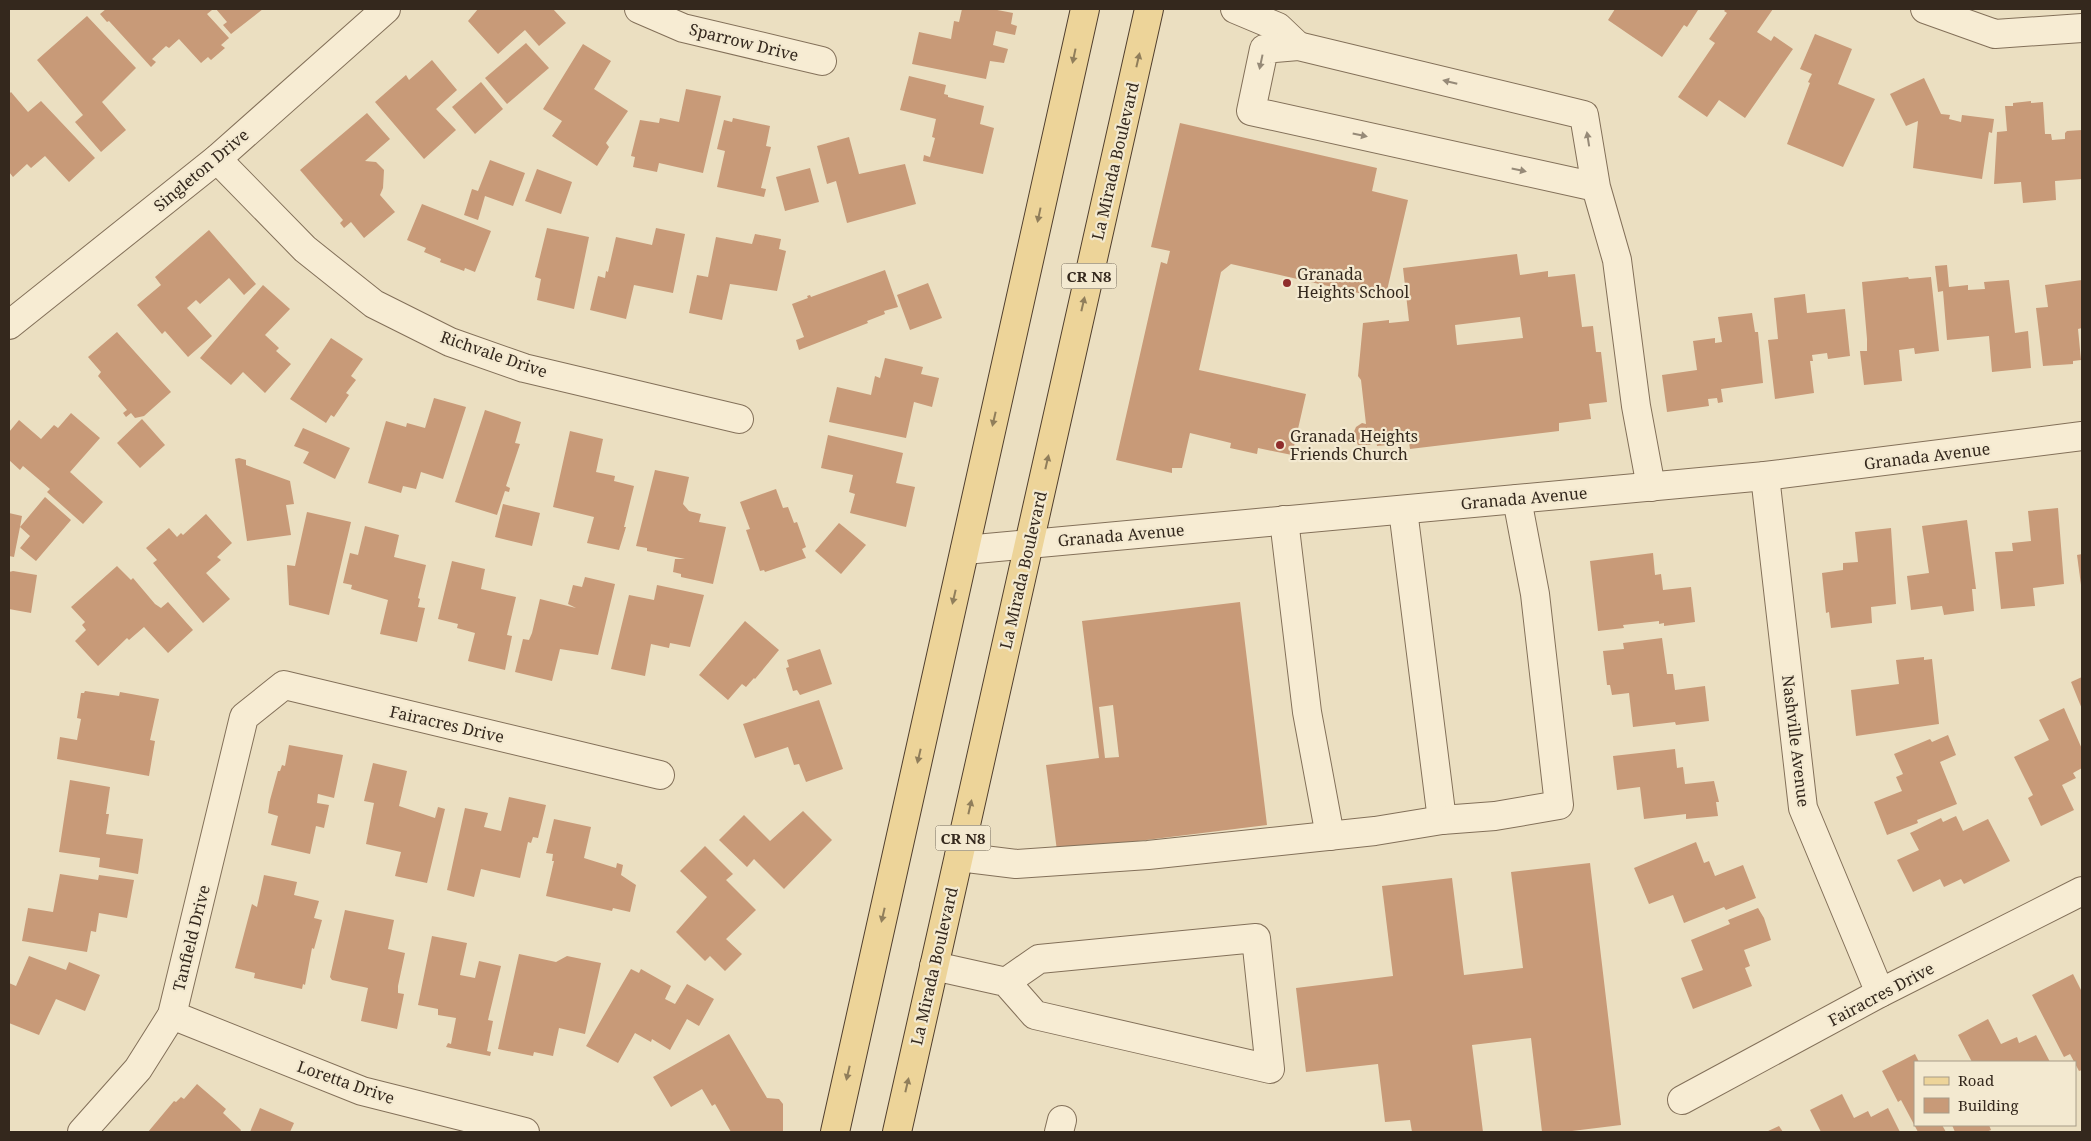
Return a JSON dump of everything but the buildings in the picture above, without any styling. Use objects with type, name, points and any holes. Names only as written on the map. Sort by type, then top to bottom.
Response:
[{"type":"main road","points":[[835,1132],[1085,9]]},
{"type":"main road","name":"La Mirada Boulevard","points":[[897,1132],[1149,9]]},
{"type":"street","name":"Singleton Drive","points":[[9,325],[217,159],[386,9]]},
{"type":"street","name":"Sparrow Drive","points":[[639,9],[683,28],[822,61]]},
{"type":"street","points":[[1235,9],[1278,27],[1298,46]]},
{"type":"street","points":[[1924,9],[1995,34],[2082,28]]},
{"type":"street","points":[[1596,187],[1251,111],[1264,49],[1298,46],[1584,115],[1596,187],[1617,260],[1636,406],[1650,486]]},
{"type":"street","name":"Richvale Drive","points":[[217,159],[312,255],[374,304],[450,342],[524,368],[740,419]]},
{"type":"street","name":"Granada Avenue","points":[[965,550],[1765,476],[2082,436]]},
{"type":"street","name":"Nashville Avenue","points":[[1765,476],[1803,808],[1880,993]]},
{"type":"street","points":[[959,857],[1016,864],[1202,850],[1330,836],[1442,820],[1495,816],[1559,805],[1535,594],[1517,499]]},
{"type":"street","points":[[1403,510],[1442,820]]},
{"type":"street","points":[[1284,520],[1307,712],[1330,836]]},
{"type":"street","name":"Fairacres Drive","points":[[244,717],[284,685],[660,775]]},
{"type":"street","name":"Tanfield Drive","points":[[82,1132],[138,1070],[172,1015],[244,717]]},
{"type":"street","name":"Fairacres Drive","points":[[1682,1100],[1880,993],[2082,890]]},
{"type":"street","points":[[934,966],[1006,982],[1035,1015],[1270,1069],[1256,938],[1038,959],[1006,982]]},
{"type":"street","name":"Loretta Drive","points":[[172,1015],[362,1091],[525,1132]]},
{"type":"place","name":"Granada Heights School","points":[[1287,283]]},
{"type":"place","name":"Granada Heights Friends Church","points":[[1280,445]]}]
